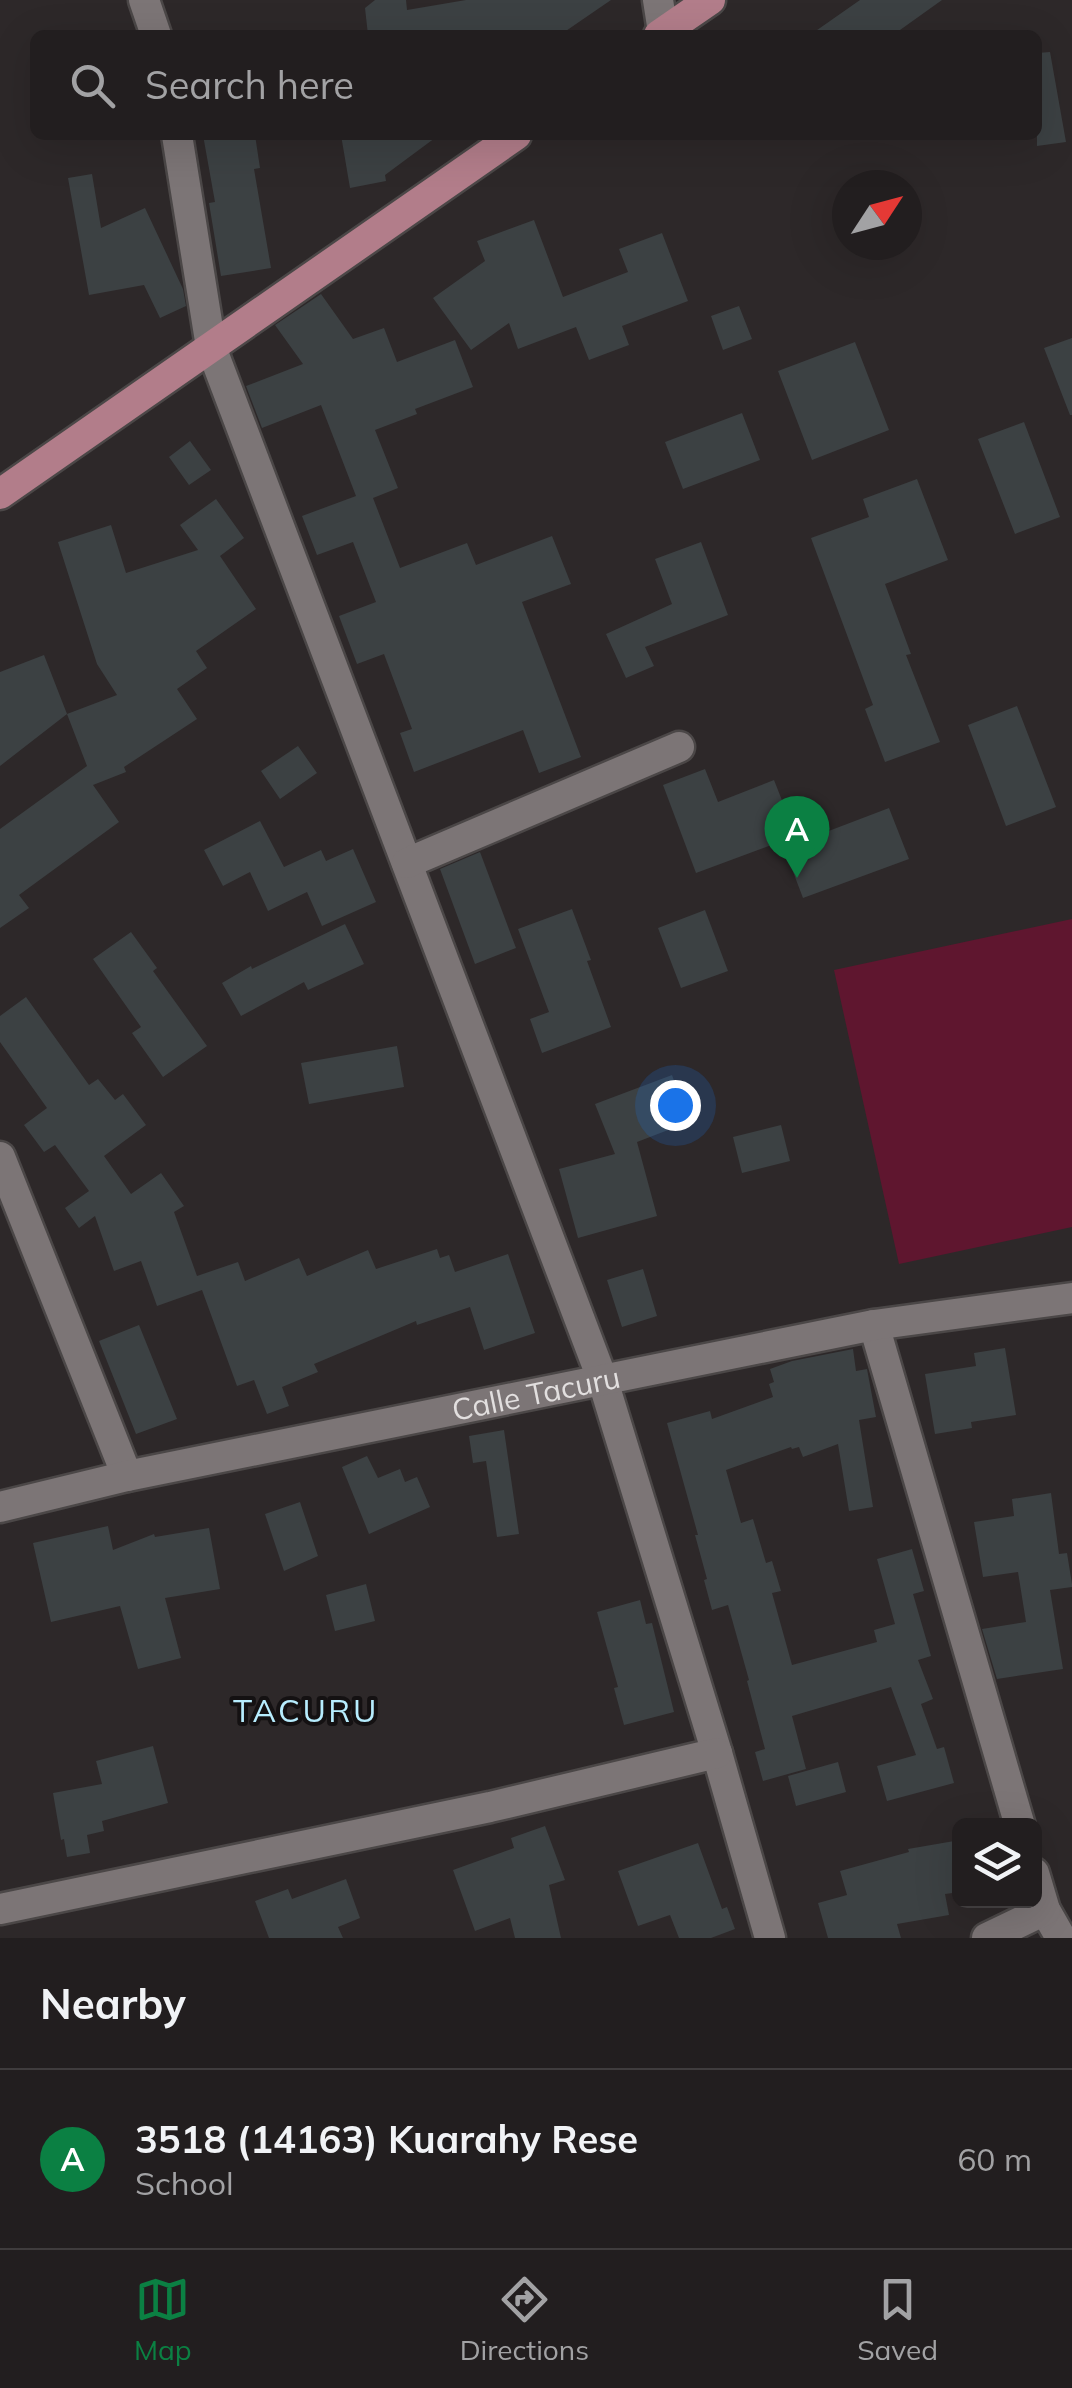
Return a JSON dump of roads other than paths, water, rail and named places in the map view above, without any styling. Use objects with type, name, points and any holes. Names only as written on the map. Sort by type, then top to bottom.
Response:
[{"type":"main road","points":[[667,30],[710,0]]},
{"type":"main road","points":[[0,494],[509,140]]},
{"type":"street","points":[[144,0],[154,30]]},
{"type":"street","points":[[658,0],[661,30]]},
{"type":"street","points":[[178,140],[211,347],[603,1380],[770,1938]]},
{"type":"street","points":[[407,863],[679,747]]},
{"type":"street","points":[[0,1157],[127,1476]]},
{"type":"street","name":"Calle Tacuru","points":[[0,1507],[127,1476],[874,1325],[1072,1298]]},
{"type":"street","points":[[874,1325],[1018,1818]]},
{"type":"street","points":[[0,1909],[490,1807],[717,1753]]},
{"type":"street","points":[[1042,1900],[1061,1938]]},
{"type":"street","points":[[987,1938],[1045,1910]]},
{"type":"place","name":"3518 (14163) Kuarahy Rese","points":[[797,878]]},
{"type":"district","name":"TACURU","points":[[306,1710]]}]
